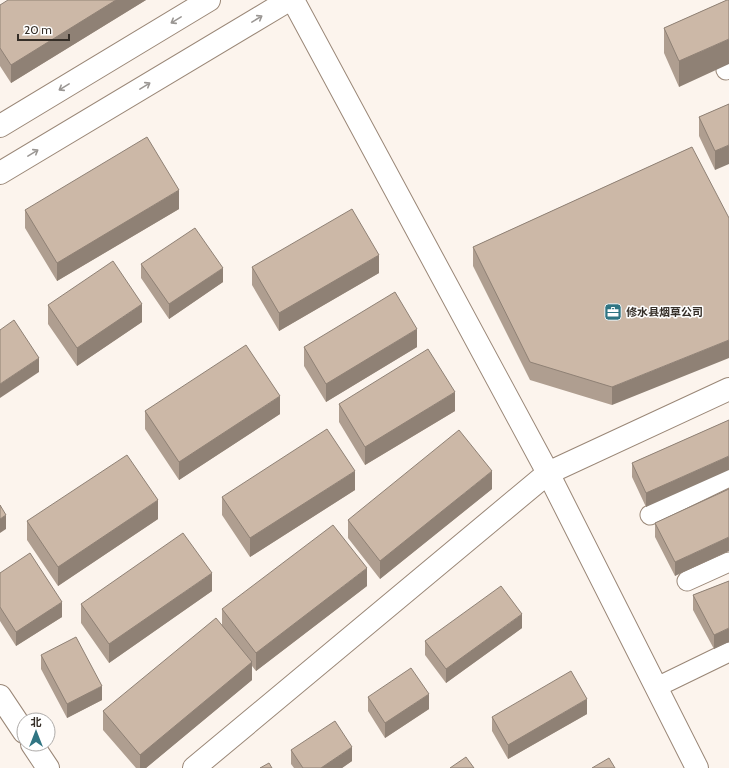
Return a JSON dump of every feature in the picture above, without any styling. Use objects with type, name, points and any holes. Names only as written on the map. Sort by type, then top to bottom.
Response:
[{"type":"main road","points":[[0,126],[209,0]]},
{"type":"main road","points":[[0,173],[288,0]]},
{"type":"main road","points":[[293,0],[548,473],[697,768]]},
{"type":"main road","points":[[194,768],[548,473],[729,389]]},
{"type":"main road","points":[[0,696],[16,720]]},
{"type":"main road","points":[[37,752],[48,768]]},
{"type":"street","points":[[650,515],[729,477]]},
{"type":"street","points":[[687,581],[729,562]]},
{"type":"street","points":[[657,687],[729,652]]},
{"type":"building","points":[[8,0],[116,0],[11,65],[0,48],[0,5]]},
{"type":"building","points":[[729,0],[729,39],[679,61],[664,28]]},
{"type":"building","points":[[729,104],[729,145],[715,151],[699,117]]},
{"type":"building","points":[[147,137],[179,190],[57,263],[25,210]]},
{"type":"building","name":"修水县烟草公司","points":[[692,147],[729,218],[729,340],[612,387],[530,362],[473,247]]},
{"type":"building","points":[[352,209],[379,255],[279,313],[252,267]]},
{"type":"building","points":[[195,228],[223,268],[169,304],[141,264]]},
{"type":"building","points":[[113,261],[142,304],[77,348],[48,305]]},
{"type":"building","points":[[395,292],[417,329],[326,384],[304,347]]},
{"type":"building","points":[[14,320],[39,358],[0,384],[0,330]]},
{"type":"building","points":[[246,345],[280,396],[179,462],[145,411]]},
{"type":"building","points":[[428,349],[455,392],[365,447],[339,404]]},
{"type":"building","points":[[729,420],[729,456],[646,493],[632,463]]},
{"type":"building","points":[[327,429],[355,471],[250,538],[222,497]]},
{"type":"building","points":[[459,430],[492,471],[380,561],[348,520]]},
{"type":"building","points":[[127,455],[158,500],[58,567],[27,521]]},
{"type":"building","points":[[729,489],[729,537],[675,562],[655,523]]},
{"type":"building","points":[[0,505],[6,515],[0,519]]},
{"type":"building","points":[[333,525],[367,568],[256,653],[222,609]]},
{"type":"building","points":[[183,533],[212,573],[109,644],[81,604]]},
{"type":"building","points":[[30,553],[62,602],[16,632],[0,607],[0,573]]},
{"type":"building","points":[[729,581],[729,628],[714,635],[693,595]]},
{"type":"building","points":[[501,586],[522,614],[446,669],[425,641]]},
{"type":"building","points":[[216,618],[252,662],[140,755],[103,711]]},
{"type":"building","points":[[76,637],[102,686],[67,704],[41,655]]},
{"type":"building","points":[[411,668],[429,694],[385,723],[368,697]]},
{"type":"building","points":[[571,671],[587,699],[508,745],[492,717]]},
{"type":"building","points":[[335,721],[352,747],[321,768],[303,768],[291,750]]},
{"type":"building","points":[[466,757],[474,768],[450,768]]},
{"type":"building","points":[[609,758],[615,768],[592,768]]},
{"type":"building","points":[[269,763],[272,768],[260,768]]},
{"type":"place","name":"修水县烟草公司","points":[[613,312]]}]
